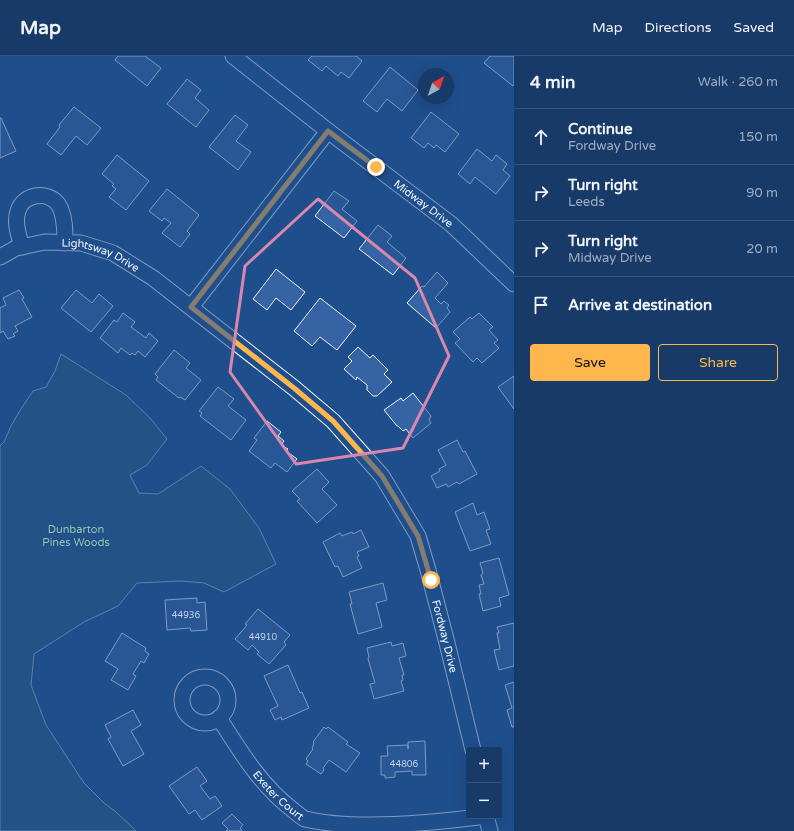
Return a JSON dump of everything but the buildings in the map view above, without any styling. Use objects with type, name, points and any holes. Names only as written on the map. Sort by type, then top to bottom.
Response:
[{"type":"street","name":"Midway Drive","points":[[233,56],[328,131],[451,224],[514,284]]},
{"type":"street","points":[[191,307],[328,131]]},
{"type":"street","points":[[22,247],[17,230],[17,212],[20,206],[27,199],[36,195],[54,200],[58,204],[64,224],[66,243]]},
{"type":"street","name":"Lightsway Drive","points":[[0,257],[16,248],[45,242],[81,243],[113,253],[153,278],[191,307]]},
{"type":"street","name":"Fordway Drive","points":[[191,307],[294,388],[333,421],[382,476],[418,536],[445,636],[472,747]]},
{"type":"street","name":"Exeter Court","points":[[219,718],[262,781],[282,802],[304,818],[325,824],[353,829],[393,827],[466,818]]},
{"type":"street","points":[[487,819],[490,831]]},
{"type":"highlighted area","points":[[318,199],[415,278],[449,356],[403,448],[296,464],[230,372],[245,266]]},
{"type":"green space","name":"Dunbarton Pines Woods","points":[[61,354],[126,395],[150,418],[167,439],[147,465],[130,475],[139,493],[158,494],[201,466],[230,489],[259,528],[276,564],[224,592],[204,583],[181,581],[137,583],[118,606],[84,622],[34,654],[31,685],[46,725],[84,783],[136,831],[0,831],[0,446],[4,442],[11,426],[33,391],[46,387],[55,371]]},
{"type":"route","points":[[376,167],[328,131],[191,307],[294,388],[333,421],[382,476],[418,536],[431,580]]}]
